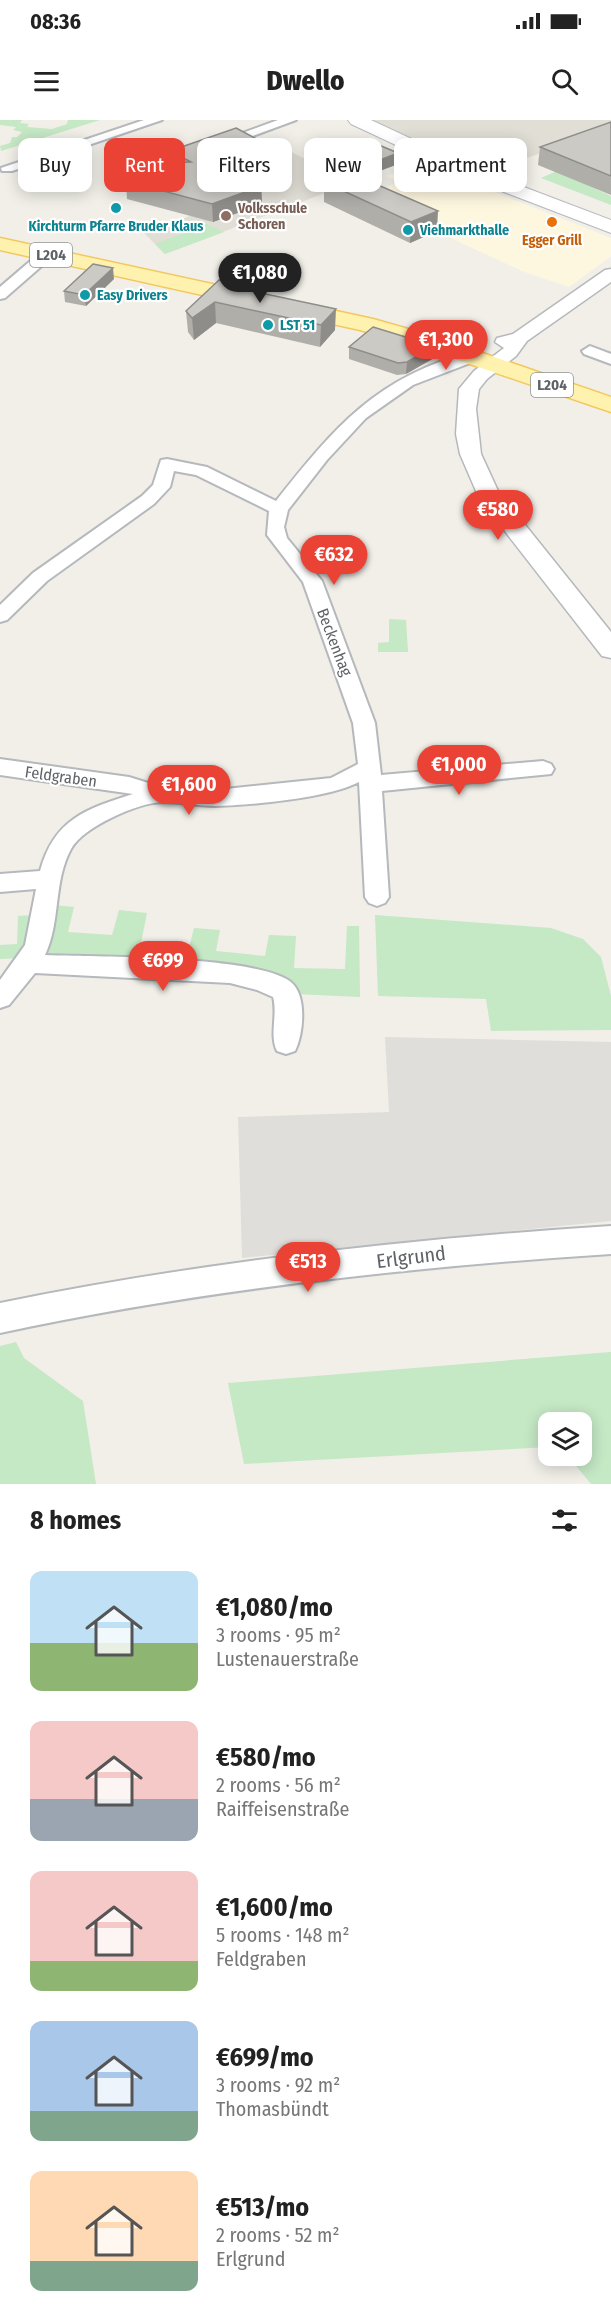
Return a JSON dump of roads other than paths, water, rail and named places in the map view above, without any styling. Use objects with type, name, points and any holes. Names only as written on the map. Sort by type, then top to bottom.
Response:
[{"type":"main road","points":[[357,120],[459,169],[611,227]]},
{"type":"main road","name":"L204","points":[[0,244],[366,324],[611,405]]},
{"type":"street","points":[[7,168],[156,120]]},
{"type":"street","points":[[185,158],[290,120]]},
{"type":"street","points":[[0,295],[47,254]]},
{"type":"street","points":[[0,616],[40,577],[148,500],[161,487],[167,464],[201,471],[279,509],[336,436],[377,398],[407,381],[482,361],[517,345],[520,338],[611,274]]},
{"type":"street","points":[[590,351],[611,359]]},
{"type":"street","points":[[482,361],[468,390],[466,432],[471,459],[481,483],[500,512],[576,603],[611,650]]},
{"type":"street","name":"Beckenhag","points":[[279,509],[274,520],[275,532],[312,581],[364,723],[370,776],[377,897]]},
{"type":"street","name":"Feldgraben","points":[[0,767],[129,785],[158,794],[216,798],[289,792],[335,785],[370,776]]},
{"type":"street","points":[[370,776],[543,769]]},
{"type":"street","points":[[0,998],[28,962],[37,944],[47,879],[67,836],[85,820],[158,794]]},
{"type":"street","points":[[0,883],[47,879]]},
{"type":"street","points":[[28,962],[43,965],[230,974],[262,981],[284,991],[289,1008],[286,1043]]},
{"type":"street","name":"Erlgrund","points":[[0,1318],[91,1298],[195,1283],[501,1247],[611,1240]]},
{"type":"place","name":"Kirchturm Pfarre Bruder Klaus","points":[[116,208]]},
{"type":"place","name":"Volksschule Schoren","points":[[226,216]]},
{"type":"place","name":"Egger Grill","points":[[552,222]]},
{"type":"place","name":"Viehmarkthalle","points":[[408,230]]},
{"type":"place","name":"Easy Drivers","points":[[85,295]]},
{"type":"place","name":"LST 51","points":[[268,325]]}]
